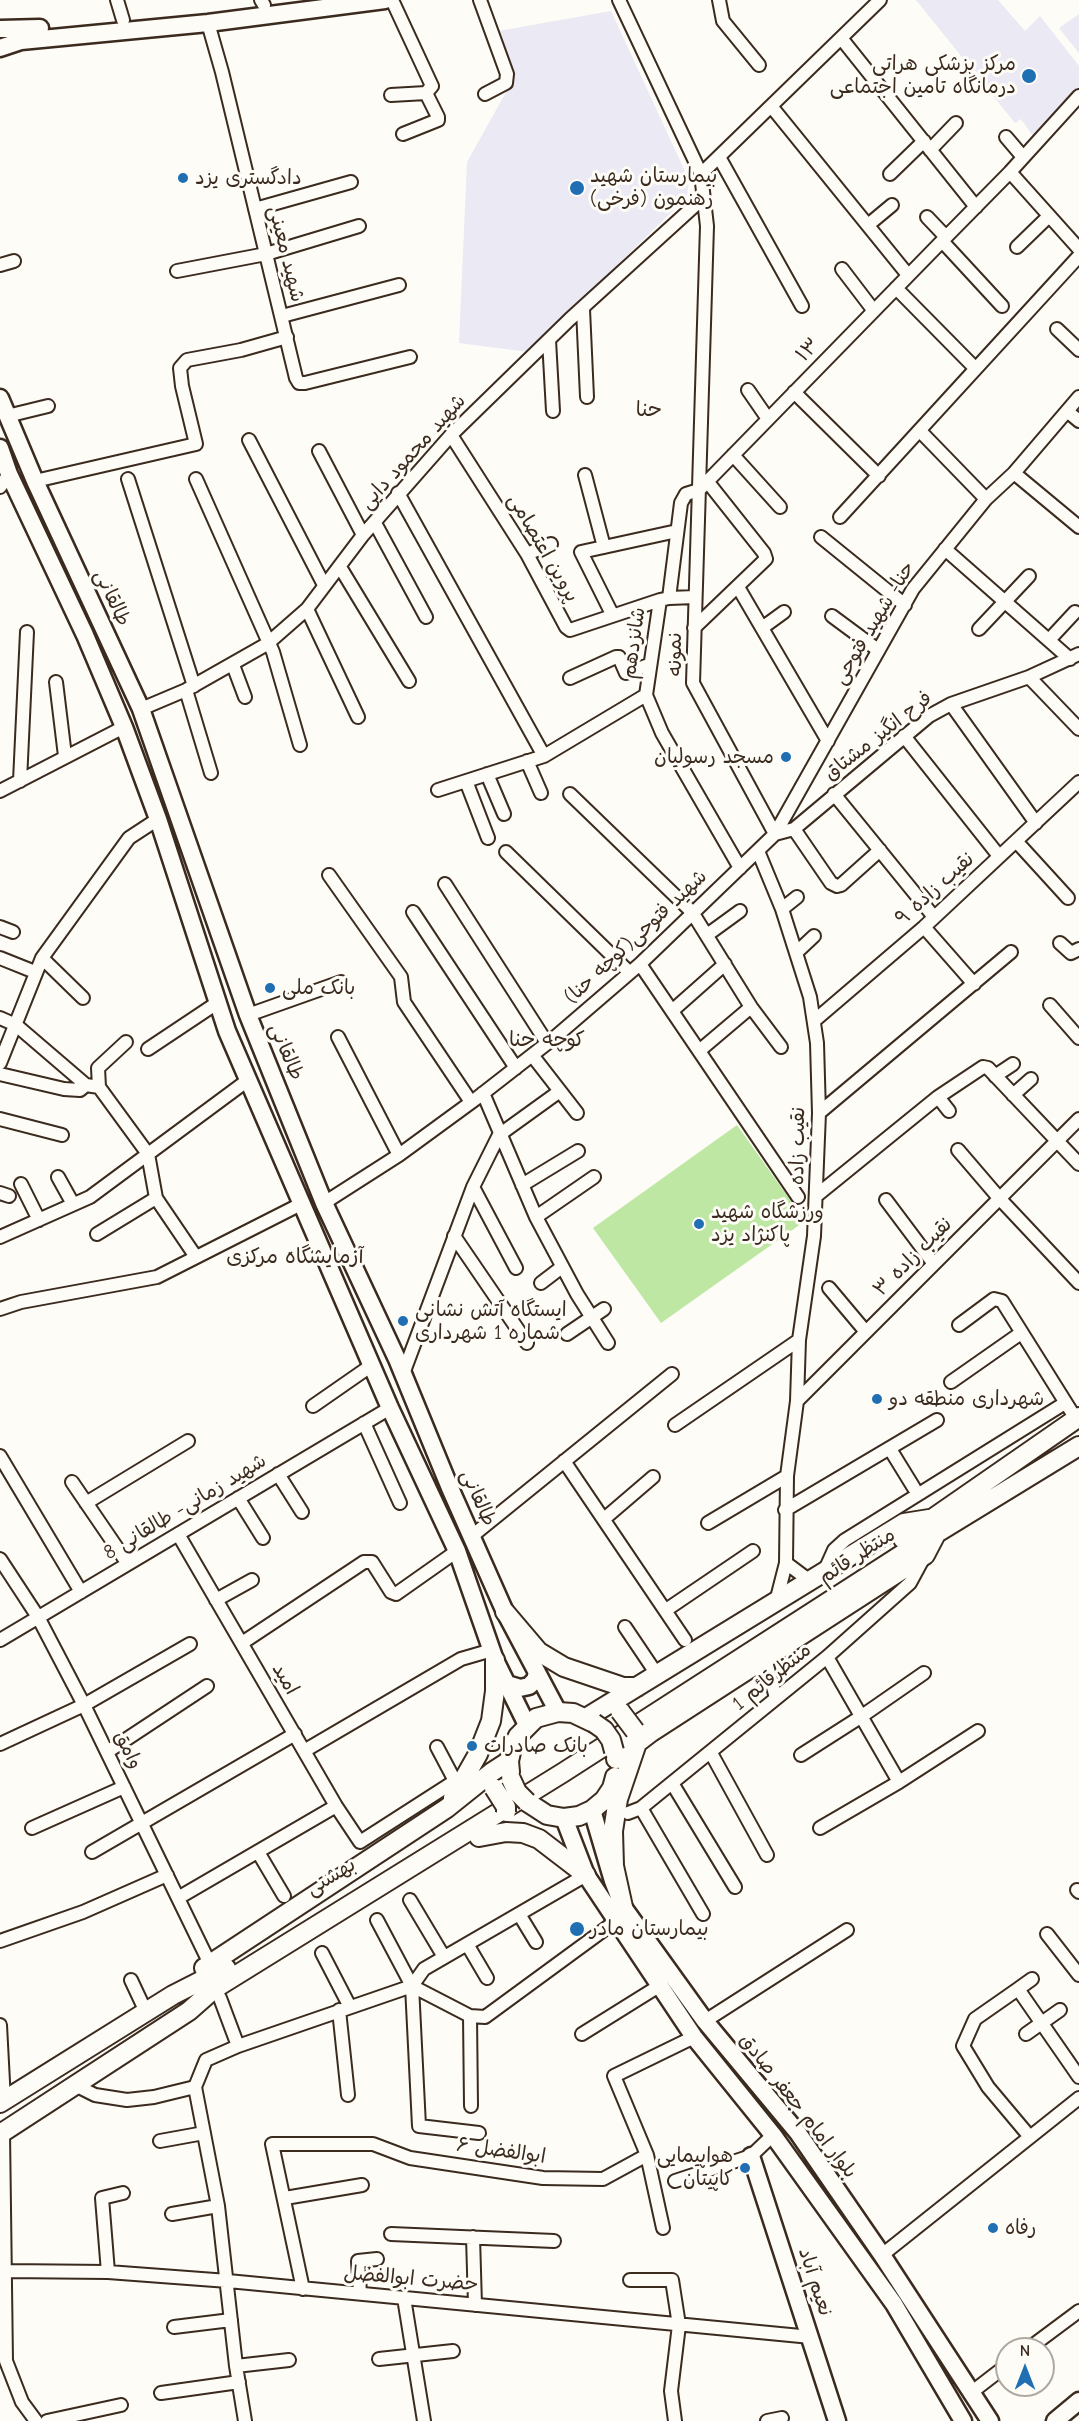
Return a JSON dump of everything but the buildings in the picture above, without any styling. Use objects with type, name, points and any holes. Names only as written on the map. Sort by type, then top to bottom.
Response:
[{"type":"main road","points":[[0,29],[19,30],[123,20],[263,2],[303,0]]},
{"type":"main road","points":[[0,48],[21,41],[208,23],[385,0]]},
{"type":"main road","name":"طالقانی","points":[[0,398],[34,481],[141,709],[248,1015],[324,1203],[403,1374],[505,1612],[558,1712]]},
{"type":"main road","name":"طالقانی","points":[[0,448],[5,481],[85,635],[124,727],[158,819],[217,1003],[248,1080],[390,1408],[457,1551],[494,1655],[527,1725]]},
{"type":"main road","name":"منتظر قائم","points":[[662,1710],[935,1525],[1077,1418]]},
{"type":"main road","name":"منتظر قائم","points":[[682,1683],[935,1525],[1079,1446]]},
{"type":"main road","points":[[590,1721],[632,1691],[904,1523],[935,1525],[925,1555],[641,1736],[615,1755]]},
{"type":"main road","points":[[505,1612],[539,1652],[564,1667],[632,1691]]},
{"type":"main road","points":[[447,1808],[478,1754],[490,1721],[495,1691],[494,1655]]},
{"type":"main road","points":[[507,1684],[519,1689],[529,1686],[535,1680],[537,1672]]},
{"type":"main road","name":"بهشتی","points":[[2,2102],[173,1995],[209,1978],[485,1810],[682,1683]]},
{"type":"main road","points":[[632,1691],[621,1702],[620,1711],[641,1736]]},
{"type":"main road","name":"بهشتی","points":[[2,2133],[189,2011],[214,1989],[662,1710]]},
{"type":"main road","points":[[573,1713],[590,1721],[604,1730],[611,1740],[616,1774],[612,1788],[604,1800],[592,1810],[579,1816],[564,1818],[547,1815],[529,1804],[517,1792],[510,1770],[512,1748],[527,1725],[547,1714],[573,1713]]},
{"type":"main road","points":[[620,1914],[614,1866],[613,1831],[618,1799],[641,1736]]},
{"type":"main road","points":[[173,1995],[195,1974],[447,1808],[472,1788],[510,1770]]},
{"type":"main road","points":[[472,1788],[482,1784],[494,1788],[506,1807],[504,1818]]},
{"type":"main road","points":[[189,2011],[220,1998],[479,1838],[504,1818],[529,1804]]},
{"type":"main road","name":"بلوار امام جعفر صادق","points":[[592,1810],[613,1881],[620,1914],[659,1986],[694,2037],[773,2135],[894,2304],[963,2421]]},
{"type":"main road","name":"بلوار امام جعفر صادق","points":[[564,1818],[585,1875],[620,1914],[798,2133],[882,2255],[990,2421]]},
{"type":"main road","points":[[574,1844],[577,1833],[585,1826],[590,1825],[598,1829]]},
{"type":"main road","points":[[479,1838],[506,1832],[523,1833],[539,1839],[585,1875]]},
{"type":"main road","name":"نعیم آباد","points":[[751,2156],[837,2421]]},
{"type":"main road","points":[[1055,2421],[1079,2401]]},
{"type":"street","points":[[117,0],[123,20]]},
{"type":"street","points":[[391,95],[426,93],[432,86],[392,0]]},
{"type":"street","points":[[480,0],[507,74],[506,83],[485,94]]},
{"type":"street","points":[[619,0],[701,174],[880,0]]},
{"type":"street","points":[[719,0],[723,21],[759,65]]},
{"type":"street","name":"شهید معینی","points":[[208,23],[299,383],[410,357]]},
{"type":"street","points":[[841,38],[976,207]]},
{"type":"street","points":[[403,134],[438,120],[426,93]]},
{"type":"street","name":"۱۳","points":[[703,486],[1010,172],[1079,96]]},
{"type":"street","points":[[771,106],[909,276]]},
{"type":"street","points":[[890,174],[956,123]]},
{"type":"street","points":[[1006,137],[1023,157]]},
{"type":"street","points":[[719,157],[802,306]]},
{"type":"street","points":[[1010,172],[1079,249]]},
{"type":"street","name":"نمونه","points":[[701,174],[707,226],[703,486],[695,597],[694,688],[775,834]]},
{"type":"street","points":[[255,208],[351,182]]},
{"type":"street","name":"شهید محمود دایی","points":[[141,709],[190,688],[233,665],[267,644],[308,609],[363,535],[451,435],[549,340],[703,198]]},
{"type":"street","points":[[868,225],[892,205]]},
{"type":"street","points":[[1017,246],[1049,216]]},
{"type":"street","points":[[927,217],[1002,306]]},
{"type":"street","points":[[177,271],[266,254],[358,226]]},
{"type":"street","points":[[840,517],[1079,256]]},
{"type":"street","points":[[0,265],[14,261]]},
{"type":"street","points":[[843,269],[874,311]]},
{"type":"street","points":[[282,316],[399,285]]},
{"type":"street","points":[[896,288],[975,368]]},
{"type":"street","points":[[583,309],[587,397]]},
{"type":"street","points":[[1057,329],[1079,350]]},
{"type":"street","points":[[34,481],[196,444],[180,368],[187,360],[241,351],[287,337]]},
{"type":"street","points":[[549,340],[553,411]]},
{"type":"street","points":[[748,390],[768,419]]},
{"type":"street","points":[[794,392],[879,476]]},
{"type":"street","name":"حنا- شهید فتوحی","points":[[775,834],[796,793],[914,589],[986,499],[1014,473],[1079,397]]},
{"type":"street","points":[[7,416],[48,406]]},
{"type":"street","points":[[1067,411],[1079,421]]},
{"type":"street","points":[[920,431],[986,499]]},
{"type":"street","name":"پروین اعتصامی","points":[[451,435],[527,554],[570,630],[612,614],[664,599],[695,597]]},
{"type":"street","points":[[249,440],[324,585]]},
{"type":"street","points":[[319,451],[363,535]]},
{"type":"street","points":[[733,455],[780,507]]},
{"type":"street","points":[[1014,473],[1079,527]]},
{"type":"street","points":[[585,475],[604,547]]},
{"type":"street","points":[[128,479],[190,688],[212,773]]},
{"type":"street","points":[[196,479],[276,662],[300,744]]},
{"type":"street","points":[[694,628],[766,559],[764,553],[703,486]]},
{"type":"street","name":"شانزدهم","points":[[703,486],[684,497],[649,665],[646,695],[662,734],[740,868]]},
{"type":"street","points":[[398,493],[544,756]]},
{"type":"street","points":[[375,523],[426,617]]},
{"type":"street","points":[[612,614],[581,552],[677,531]]},
{"type":"street","points":[[821,537],[905,605]]},
{"type":"street","points":[[527,554],[551,544]]},
{"type":"street","points":[[945,549],[1049,640],[1076,657]]},
{"type":"street","points":[[340,567],[409,681]]},
{"type":"street","points":[[979,629],[1029,576]]},
{"type":"street","points":[[738,587],[828,741]]},
{"type":"street","points":[[308,609],[357,717]]},
{"type":"street","points":[[762,628],[784,612]]},
{"type":"street","points":[[1049,640],[1075,612]]},
{"type":"street","points":[[832,616],[878,650]]},
{"type":"street","points":[[20,781],[27,632]]},
{"type":"street","points":[[570,678],[616,657],[619,657],[626,673],[649,665]]},
{"type":"street","name":"فرح انگیز مشتاق","points":[[775,834],[794,829],[929,716],[951,704],[1029,677],[1076,657]]},
{"type":"street","points":[[233,665],[245,697]]},
{"type":"street","points":[[1029,677],[1079,729]]},
{"type":"street","points":[[56,682],[65,756]]},
{"type":"street","points":[[438,790],[544,756],[646,695]]},
{"type":"street","points":[[951,704],[1036,823]]},
{"type":"street","points":[[0,791],[124,727]]},
{"type":"street","points":[[904,736],[999,856]]},
{"type":"street","points":[[527,761],[541,793]]},
{"type":"street","points":[[487,774],[504,814]]},
{"type":"street","points":[[466,781],[488,838]]},
{"type":"street","name":"نقیب زاده ۹","points":[[814,1021],[924,927],[1079,782]]},
{"type":"street","points":[[570,794],[692,912],[751,1007],[781,1047]]},
{"type":"street","points":[[834,794],[934,917]]},
{"type":"street","points":[[1,1058],[42,958],[129,838],[158,819]]},
{"type":"street","points":[[794,829],[831,883],[837,886],[842,885],[880,850]]},
{"type":"street","name":"(کوچه حنا)شهید فتوحی","points":[[324,1203],[399,1155],[547,1043],[640,964],[775,834]]},
{"type":"street","points":[[1016,841],[1068,898]]},
{"type":"street","name":"نقیب زاده","points":[[758,851],[797,952],[814,1021],[819,1113],[814,1236],[799,1341],[797,1401],[787,1476],[786,1563],[776,1602]]},
{"type":"street","points":[[506,852],[629,972]]},
{"type":"street","points":[[329,874],[401,977],[404,1002],[471,1102]]},
{"type":"street","points":[[445,884],[547,1043]]},
{"type":"street","points":[[782,909],[797,897]]},
{"type":"street","points":[[706,935],[740,911]]},
{"type":"street","points":[[413,912],[516,1068]]},
{"type":"street","points":[[0,927],[13,932]]},
{"type":"street","points":[[924,927],[974,984]]},
{"type":"street","points":[[797,952],[814,936]]},
{"type":"street","points":[[1060,943],[1071,953],[1079,949]]},
{"type":"street","points":[[819,1113],[1011,952]]},
{"type":"street","points":[[0,958],[35,972]]},
{"type":"street","points":[[42,958],[83,998]]},
{"type":"street","points":[[640,964],[798,1197]]},
{"type":"street","points":[[672,1011],[724,964]]},
{"type":"street","points":[[248,1015],[341,982]]},
{"type":"street","points":[[148,1049],[217,1003]]},
{"type":"street","points":[[1050,1005],[1079,1038]]},
{"type":"street","points":[[699,1051],[751,1007]]},
{"type":"street","points":[[0,1018],[16,1025],[86,1085],[99,1087]]},
{"type":"street","points":[[338,1037],[399,1155]]},
{"type":"street","points":[[126,1042],[98,1068],[99,1087],[148,1154],[156,1198],[196,1257]]},
{"type":"street","points":[[532,1055],[576,1113]]},
{"type":"street","points":[[995,1076],[1013,1064]]},
{"type":"street","points":[[816,1196],[938,1097],[983,1067],[988,1068],[1079,1164]]},
{"type":"street","points":[[0,1074],[64,1089],[80,1090],[86,1085]]},
{"type":"street","points":[[1013,1095],[1031,1079]]},
{"type":"street","points":[[0,1237],[90,1197],[248,1080]]},
{"type":"street","points":[[403,1374],[473,1187],[500,1135],[560,1091]]},
{"type":"street","points":[[483,1093],[536,1217],[562,1266],[609,1343]]},
{"type":"street","points":[[938,1097],[949,1111]]},
{"type":"street","points":[[0,1119],[62,1135]]},
{"type":"street","name":"نقیب زاده ۳","points":[[797,1401],[1079,1119]]},
{"type":"street","points":[[957,1150],[1079,1283]]},
{"type":"street","points":[[522,1185],[578,1151]]},
{"type":"street","points":[[58,1177],[73,1204]]},
{"type":"street","points":[[536,1217],[594,1177]]},
{"type":"street","points":[[21,1184],[39,1220]]},
{"type":"street","points":[[473,1187],[516,1268]]},
{"type":"street","points":[[97,1234],[156,1198]]},
{"type":"street","points":[[886,1200],[934,1264]]},
{"type":"street","points":[[0,1309],[21,1302],[157,1277],[301,1204]]},
{"type":"street","points":[[454,1236],[527,1343]]},
{"type":"street","points":[[541,1283],[562,1266]]},
{"type":"street","points":[[829,1288],[866,1332]]},
{"type":"street","points":[[959,1325],[994,1299],[1002,1301],[1065,1403],[1077,1418]]},
{"type":"street","points":[[567,1334],[604,1309]]},
{"type":"street","points":[[951,1382],[1021,1333]]},
{"type":"street","points":[[675,1425],[799,1341]]},
{"type":"street","points":[[313,1406],[372,1365]]},
{"type":"street","points":[[471,1536],[672,1374]]},
{"type":"street","points":[[786,1563],[817,1577],[834,1550],[845,1540],[1065,1403]]},
{"type":"street","name":"شهید زمانی- طالقانی 8","points":[[0,1640],[390,1408]]},
{"type":"street","points":[[785,1510],[937,1420]]},
{"type":"street","points":[[364,1423],[400,1503]]},
{"type":"street","points":[[86,1503],[188,1441]]},
{"type":"street","points":[[890,1449],[914,1488]]},
{"type":"street","points":[[0,1456],[81,1592]]},
{"type":"street","points":[[564,1461],[685,1640]]},
{"type":"street","points":[[278,1474],[302,1512]]},
{"type":"street","points":[[708,1523],[787,1476]]},
{"type":"street","points":[[604,1520],[653,1477]]},
{"type":"street","points":[[72,1482],[128,1564]]},
{"type":"street","points":[[238,1498],[262,1538]]},
{"type":"street","name":"امید","points":[[178,1534],[336,1806],[360,1842],[455,1781],[437,1747]]},
{"type":"street","points":[[242,1643],[364,1562],[372,1562],[391,1592],[396,1594],[457,1551]]},
{"type":"street","points":[[666,1610],[753,1551]]},
{"type":"street","name":"منتظرقائم 1","points":[[628,1813],[641,1808],[827,1658],[910,1583],[925,1555]]},
{"type":"street","name":"وامق","points":[[0,1559],[38,1617],[84,1704],[210,1964]]},
{"type":"street","points":[[216,1600],[252,1580]]},
{"type":"street","points":[[625,1628],[658,1676]]},
{"type":"street","points":[[0,1744],[84,1704],[190,1644]]},
{"type":"street","points":[[304,1750],[461,1659],[494,1655]]},
{"type":"street","points":[[765,1658],[776,1698]]},
{"type":"street","points":[[827,1658],[900,1782]]},
{"type":"street","points":[[801,1755],[924,1673]]},
{"type":"street","points":[[107,1752],[207,1686]]},
{"type":"street","points":[[820,1828],[900,1782],[978,1731]]},
{"type":"street","points":[[92,1852],[295,1734]]},
{"type":"street","points":[[711,1753],[767,1855]]},
{"type":"street","points":[[672,1783],[735,1887]]},
{"type":"street","points":[[33,1828],[124,1787]]},
{"type":"street","points":[[178,1898],[336,1806]]},
{"type":"street","points":[[641,1808],[703,1914]]},
{"type":"street","points":[[258,1852],[284,1896]]},
{"type":"street","points":[[0,1941],[83,1912],[167,1875]]},
{"type":"street","points":[[245,2421],[238,2382],[218,2206],[195,2087],[206,2060],[238,2046],[412,1986],[424,1968],[585,1875]]},
{"type":"street","points":[[410,1900],[444,1957]]},
{"type":"street","points":[[519,1914],[536,1942]]},
{"type":"street","points":[[412,1986],[470,2016],[485,2017],[620,1914]]},
{"type":"street","points":[[377,1920],[412,1986],[419,2127],[479,2133]]},
{"type":"street","points":[[705,2021],[847,1930]]},
{"type":"street","points":[[1047,1934],[1079,1975]]},
{"type":"street","points":[[467,1944],[487,1978]]},
{"type":"street","points":[[322,1953],[345,2008],[348,2095]]},
{"type":"street","points":[[1030,2137],[988,2087],[963,2046],[975,2019],[1032,1979]]},
{"type":"street","points":[[131,1980],[146,2012]]},
{"type":"street","points":[[582,2034],[659,1986]]},
{"type":"street","points":[[1018,1989],[1079,2077]]},
{"type":"street","points":[[220,1998],[238,2046]]},
{"type":"street","points":[[1026,2034],[1060,2010]]},
{"type":"street","points":[[470,2016],[471,2106]]},
{"type":"street","points":[[0,2025],[2,2102]]},
{"type":"street","points":[[663,2228],[647,2155],[614,2076],[694,2037]]},
{"type":"street","points":[[75,2085],[95,2096],[127,2100],[154,2097],[195,2087]]},
{"type":"street","points":[[882,2255],[1079,2098]]},
{"type":"street","points":[[2,2133],[6,2271],[2,2325],[6,2361],[22,2402],[36,2421]]},
{"type":"street","points":[[160,2141],[204,2133]]},
{"type":"street","points":[[675,2181],[751,2156],[773,2135]]},
{"type":"street","name":"ابوالفضل ۶","points":[[285,2198],[272,2144],[374,2144],[410,2157],[543,2178],[603,2179],[647,2155]]},
{"type":"street","points":[[303,2289],[285,2198],[362,2185]]},
{"type":"street","points":[[108,2271],[102,2198],[123,2193]]},
{"type":"street","points":[[172,2214],[218,2206]]},
{"type":"street","points":[[391,2234],[554,2241]]},
{"type":"street","points":[[473,2237],[475,2305]]},
{"type":"street","points":[[360,2293],[358,2261],[377,2259]]},
{"type":"street","name":"حضرت ابوالفضل","points":[[6,2271],[108,2271],[811,2337]]},
{"type":"street","points":[[630,2280],[672,2280],[679,2325],[671,2391],[675,2421]]},
{"type":"street","points":[[404,2298],[424,2421]]},
{"type":"street","points":[[1044,2337],[1079,2311]]},
{"type":"street","points":[[174,2327],[231,2320]]},
{"type":"street","points":[[379,2360],[453,2351]]},
{"type":"street","points":[[236,2366],[290,2360]]},
{"type":"street","points":[[972,2392],[995,2374]]},
{"type":"street","points":[[161,2393],[238,2382]]},
{"type":"street","points":[[46,2421],[121,2405]]},
{"type":"street","points":[[767,2421],[782,2418]]},
{"type":"shaded area","name":"مرکز پزشکی هراتی درمانگاه تامین اجتماعی","points":[[916,0],[998,0],[1025,31],[1040,16],[1079,66],[1079,87],[1033,136],[1021,119],[1015,123]]},
{"type":"shaded area","name":"بیمارستان شهید رهنمون (فرخی)","points":[[611,11],[689,180],[687,197],[528,352],[459,343],[467,162],[514,78],[493,32]]},
{"type":"shaded area","points":[[1079,14],[1079,53],[1059,28]]},
{"type":"green space","name":"ورزشگاه شهید پاکنژاد یزد","points":[[737,1125],[805,1221],[661,1323],[593,1228]]},
{"type":"place","name":"مرکز پزشکی هراتی درمانگاه تامین اجتماعی","points":[[1029,76]]},
{"type":"place","name":"دادگستری یزد","points":[[183,178]]},
{"type":"place","name":"بیمارستان شهید رهنمون (فرخی)","points":[[577,188]]},
{"type":"place","name":"مسجد رسولیان","points":[[786,757]]},
{"type":"place","name":"بانک ملی","points":[[270,988]]},
{"type":"place","name":"ورزشگاه شهید پاکنژاد یزد","points":[[699,1224]]},
{"type":"place","name":"ایستگاه آتش نشانی شماره 1 شهرداری","points":[[403,1321]]},
{"type":"place","name":"شهرداری منطقه دو","points":[[877,1399]]},
{"type":"place","name":"بانک صادرات","points":[[472,1746]]},
{"type":"place","name":"بیمارستان مادر","points":[[577,1929]]},
{"type":"place","name":"هواپیمایی کاپیتان","points":[[745,2168]]},
{"type":"place","name":"رفاه","points":[[993,2228]]},
{"type":"district","name":"حنا","points":[[649,410]]},
{"type":"district","name":"کوچه حنا","points":[[547,1040]]},
{"type":"district","name":"آزمایشگاه مرکزی","points":[[295,1257]]}]
